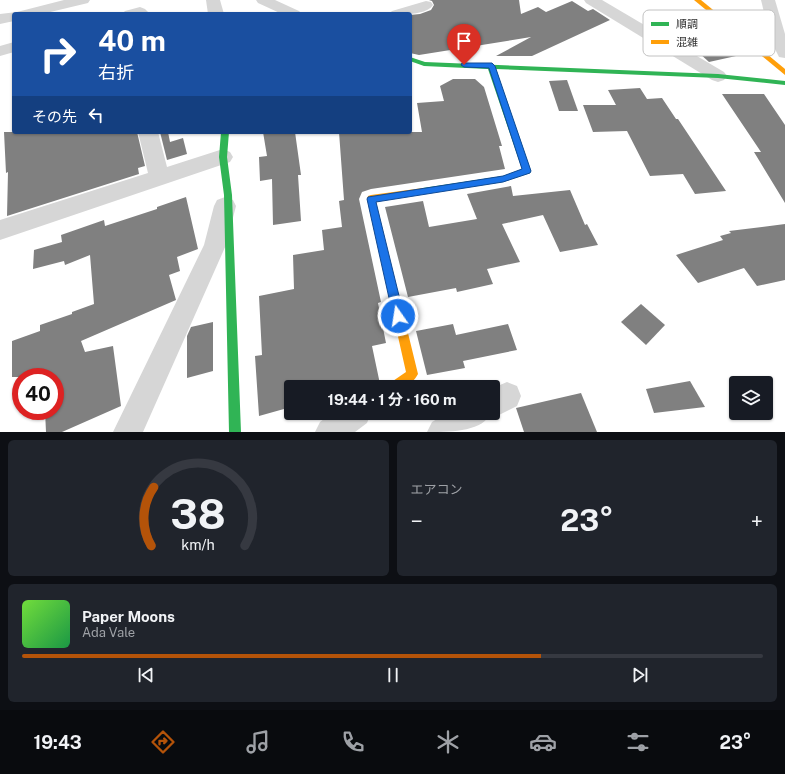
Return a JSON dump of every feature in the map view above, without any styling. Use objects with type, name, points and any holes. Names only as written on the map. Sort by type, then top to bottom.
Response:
[{"type":"street","points":[[32,12],[83,0]]},
{"type":"street","points":[[213,0],[216,12]]},
{"type":"street","points":[[263,0],[290,12]]},
{"type":"street","points":[[591,0],[643,31]]},
{"type":"street","points":[[697,0],[709,10]]},
{"type":"street","points":[[768,0],[771,10]]},
{"type":"street","points":[[403,12],[426,5]]},
{"type":"street","points":[[0,20],[12,17]]},
{"type":"street","points":[[775,22],[784,51]]},
{"type":"street","points":[[0,51],[12,48]]},
{"type":"street","points":[[686,56],[718,76]]},
{"type":"street","points":[[765,56],[785,73]]},
{"type":"street","points":[[412,60],[424,64],[718,76],[785,83]]},
{"type":"street","points":[[404,380],[412,374],[371,199],[503,179],[527,171],[492,66]]},
{"type":"street","points":[[148,134],[159,177]]},
{"type":"street","points":[[225,134],[223,157],[228,195],[235,432]]},
{"type":"street","points":[[0,230],[223,157]]},
{"type":"street","points":[[128,432],[215,245],[228,195]]},
{"type":"street","points":[[330,432],[347,420]]},
{"type":"street","points":[[442,432],[463,420]]},
{"type":"building","points":[[429,0],[519,0],[521,14],[538,7],[546,12],[572,1],[588,11],[593,9],[610,20],[532,56],[496,56],[531,37],[419,55],[412,53],[412,15],[431,10],[434,5],[432,1]]},
{"type":"building","points":[[702,56],[736,56],[709,62]]},
{"type":"building","points":[[453,79],[475,79],[484,87],[502,146],[499,146],[505,169],[371,189],[362,192],[359,199],[381,302],[378,303],[386,343],[372,346],[379,380],[284,380],[284,409],[259,416],[255,356],[262,355],[259,296],[294,289],[293,255],[324,250],[322,230],[342,227],[339,201],[344,200],[339,134],[412,134],[412,132],[422,132],[417,103],[444,101],[440,86]]},
{"type":"building","points":[[567,80],[578,111],[559,111],[549,81]]},
{"type":"building","points":[[640,88],[647,99],[662,98],[676,119],[678,119],[726,191],[695,194],[683,174],[650,176],[627,131],[593,132],[583,105],[616,105],[608,90]]},
{"type":"building","points":[[722,94],[764,94],[785,125],[785,203],[754,152],[761,152]]},
{"type":"building","points":[[4,132],[12,132],[12,134],[137,134],[145,166],[138,168],[139,174],[7,216],[8,172],[6,173]]},
{"type":"building","points":[[160,134],[168,134],[170,142],[183,138],[187,154],[167,160]]},
{"type":"building","points":[[263,134],[295,134],[301,175],[298,175],[301,221],[273,225],[272,179],[260,181],[259,157],[267,156]]},
{"type":"building","points":[[511,186],[513,196],[570,190],[585,225],[587,224],[598,245],[560,252],[543,215],[502,224],[520,262],[487,269],[493,284],[457,292],[456,288],[408,297],[385,207],[423,201],[429,227],[477,219],[467,194]]},
{"type":"building","points":[[186,197],[198,249],[177,257],[180,271],[169,275],[176,300],[81,341],[85,352],[113,346],[121,406],[62,432],[46,432],[45,420],[64,420],[64,368],[12,368],[12,341],[40,331],[40,325],[72,314],[72,312],[94,304],[90,255],[65,265],[64,261],[33,269],[34,250],[62,242],[61,235],[104,220],[105,226],[157,209],[157,207]]},
{"type":"building","points":[[785,224],[785,280],[757,286],[744,268],[698,283],[676,255],[723,240],[720,236],[731,233],[729,231]]},
{"type":"building","points":[[641,304],[665,325],[646,345],[621,322]]},
{"type":"building","points":[[213,322],[213,371],[187,378],[187,336],[191,327]]},
{"type":"building","points":[[453,324],[456,335],[508,324],[517,350],[463,361],[465,368],[427,375],[416,331]]},
{"type":"building","points":[[690,381],[705,407],[654,413],[646,389]]},
{"type":"building","points":[[581,393],[597,432],[524,432],[516,408]]},
{"type":"traffic: fast","points":[[412,60],[424,64],[718,76],[785,83]]},
{"type":"traffic: fast","points":[[423,191],[503,179],[527,171],[491,66]]},
{"type":"traffic: fast","points":[[225,134],[223,157],[228,195],[235,432]]},
{"type":"traffic: slow","points":[[697,0],[709,10]]},
{"type":"traffic: slow","points":[[765,56],[785,73]]},
{"type":"traffic: slow","points":[[404,380],[412,374],[371,199],[423,191]]},
{"type":"route","points":[[398,316],[371,199],[503,179],[527,171],[492,66],[464,65]]}]
